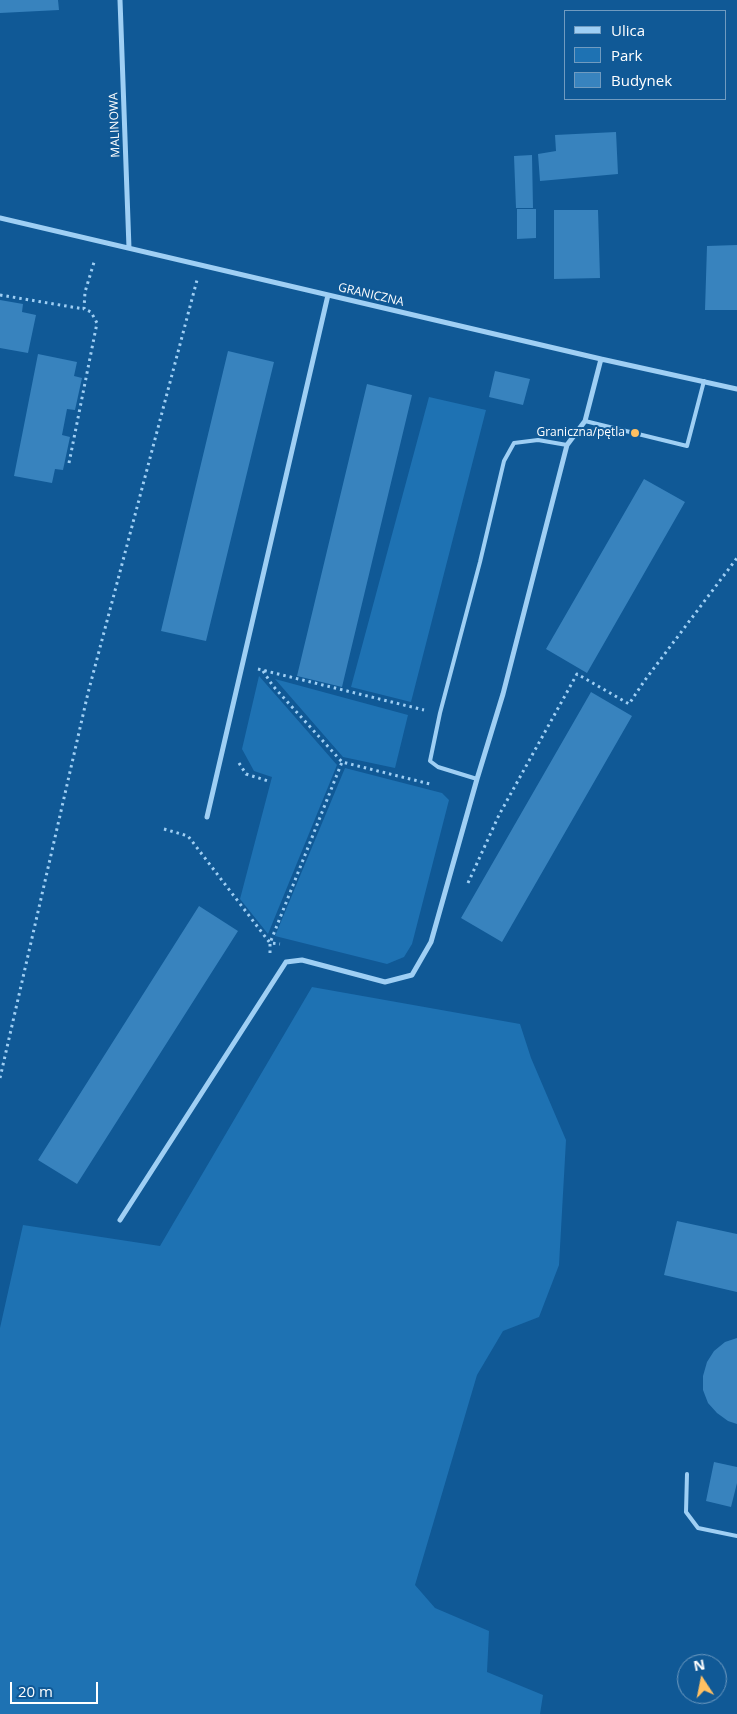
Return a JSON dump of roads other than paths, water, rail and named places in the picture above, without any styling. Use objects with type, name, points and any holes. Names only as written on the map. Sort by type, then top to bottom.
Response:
[{"type":"street","name":"MALINOWA","points":[[120,0],[130,248]]},
{"type":"street","name":"GRANICZNA","points":[[0,218],[601,359],[737,389]]},
{"type":"street","points":[[207,817],[328,295]]},
{"type":"street","points":[[120,1220],[286,962],[302,960],[385,982],[412,975],[432,942],[477,779],[503,694],[567,445],[586,421],[601,359]]},
{"type":"lane","points":[[586,421],[686,446],[704,381]]},
{"type":"lane","points":[[477,779],[438,768],[430,761],[440,714],[480,562],[504,461],[514,443],[538,440],[567,445]]},
{"type":"lane","points":[[687,1474],[686,1512],[698,1528],[737,1536]]},
{"type":"place","name":"Graniczna/pętla","points":[[635,433]]}]
